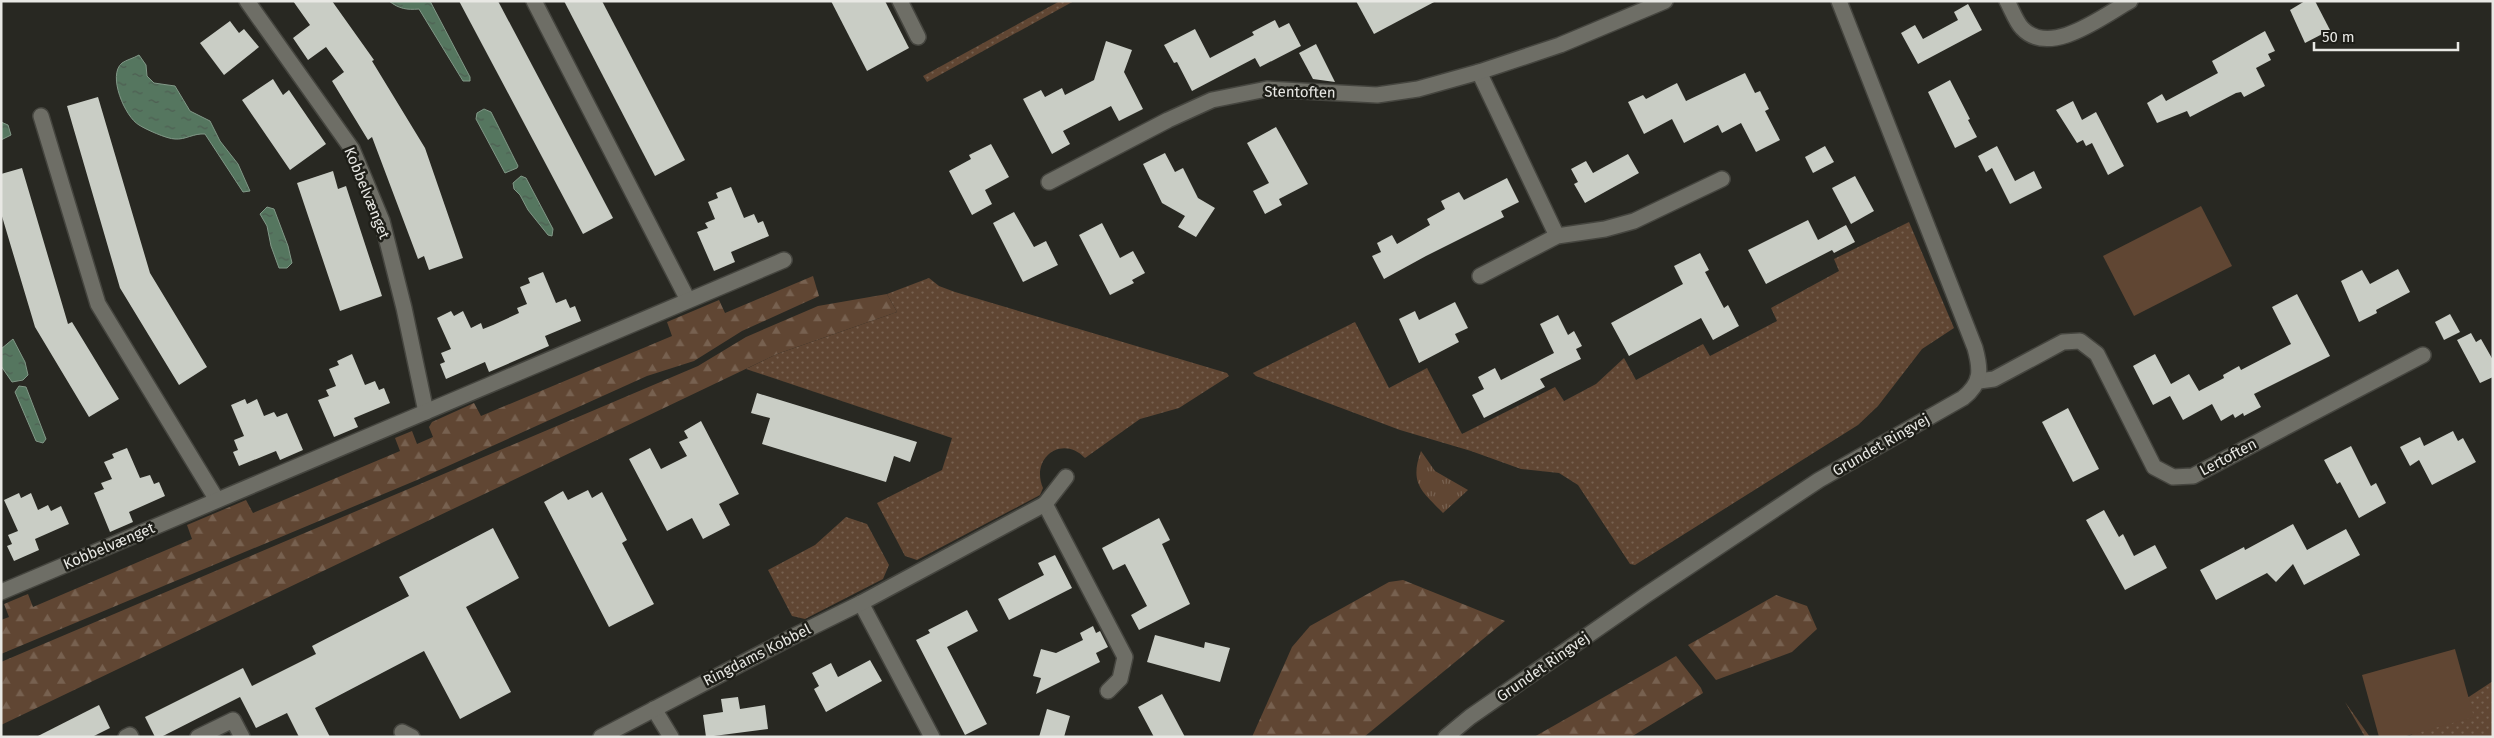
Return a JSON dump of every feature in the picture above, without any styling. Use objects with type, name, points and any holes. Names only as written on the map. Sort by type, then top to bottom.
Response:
[{"type":"street","name":"Kobbelvænget","points":[[247,1],[352,149],[382,221],[404,308],[426,412]]},
{"type":"street","points":[[534,1],[688,300]]},
{"type":"street","points":[[900,1],[918,37]]},
{"type":"street","name":"Stentoften","points":[[1049,182],[1168,120],[1212,100],[1267,89],[1377,95],[1418,89],[1479,72],[1560,45],[1665,1]]},
{"type":"street","points":[[1838,1],[1970,333],[1980,366],[1979,381]]},
{"type":"street","points":[[2007,1],[2022,28],[2034,37],[2049,40],[2064,37],[2130,1]]},
{"type":"street","points":[[1479,72],[1557,236]]},
{"type":"street","points":[[41,116],[98,304],[217,500]]},
{"type":"street","points":[[1480,276],[1557,236],[1605,229],[1634,221],[1722,179]]},
{"type":"street","name":"Kobbelvænget","points":[[1,592],[784,260]]},
{"type":"street","name":"Lertoften","points":[[1979,381],[1994,380],[2063,342],[2080,341],[2097,354],[2154,466],[2173,477],[2193,476],[2423,355]]},
{"type":"street","name":"Grundet Ringvej","points":[[1446,737],[1470,717],[1646,595],[1819,480],[1963,398],[1979,381]]},
{"type":"street","name":"Ringdams Kobbel","points":[[601,737],[861,603],[1045,504],[1066,477]]},
{"type":"street","points":[[1045,504],[1125,657],[1120,679],[1108,691]]},
{"type":"street","points":[[861,603],[932,737]]},
{"type":"street","points":[[654,709],[671,737]]},
{"type":"street","points":[[198,737],[233,720],[242,737]]},
{"type":"street","points":[[126,737],[130,735],[131,737]]},
{"type":"green space","points":[[1060,1],[1074,1],[927,82],[923,76]]},
{"type":"green space","points":[[2201,206],[2232,266],[2134,316],[2103,256]]},
{"type":"green space","points":[[1909,222],[1954,328],[1922,349],[1878,406],[1858,425],[1635,565],[1630,564],[1578,485],[1559,473],[1521,469],[1471,451],[1400,430],[1256,376],[1253,373],[1355,322],[1389,388],[1427,368],[1462,434],[1555,387],[1564,401],[1596,384],[1624,358],[1636,380],[1703,344],[1710,356],[1777,321],[1771,308],[1839,271],[1834,259]]},
{"type":"green space","points":[[813,276],[819,296],[742,331],[694,361],[647,376],[417,480],[1,654],[1,620],[9,617],[4,604],[28,594],[33,607],[192,539],[187,525],[246,500],[253,513],[400,451],[395,438],[412,431],[417,444],[433,437],[429,427],[432,422],[474,403],[481,416],[672,336],[667,322],[719,300],[725,313]]},
{"type":"green space","points":[[929,278],[939,286],[955,292],[1227,373],[1229,376],[1179,408],[1140,419],[1085,458],[1076,451],[1067,448],[1058,449],[1050,453],[1041,467],[1040,477],[1043,488],[1040,495],[917,560],[905,556],[877,503],[942,470],[952,438],[746,369],[777,354],[897,312],[887,294]]},
{"type":"green space","points":[[887,294],[897,312],[777,354],[1,725],[1,662],[698,366],[746,337],[818,306]]},
{"type":"green space","points":[[1421,451],[1435,471],[1468,490],[1443,513],[1424,492],[1417,479],[1416,472]]},
{"type":"green space","points":[[846,517],[867,524],[889,565],[883,579],[805,619],[792,616],[768,570],[815,545]]},
{"type":"green space","points":[[1403,580],[1505,621],[1364,737],[1252,737],[1292,647],[1310,626],[1389,582]]},
{"type":"green space","points":[[1776,595],[1807,606],[1817,629],[1792,652],[1716,680],[1688,645]]},
{"type":"green space","points":[[2455,649],[2474,717],[2403,737],[2379,737],[2362,675]]},
{"type":"green space","points":[[1676,656],[1703,693],[1631,737],[1534,737]]},
{"type":"green space","points":[[2493,681],[2493,737],[2408,737]]},
{"type":"green space","points":[[2345,702],[2370,737],[2365,737]]},
{"type":"water","points":[[389,1],[430,1],[470,77],[470,81],[463,81],[419,9],[403,8]]},
{"type":"water","points":[[139,55],[146,65],[147,76],[154,83],[175,86],[190,111],[210,121],[220,141],[238,164],[250,191],[243,192],[205,134],[171,139],[139,125],[128,114],[117,86],[116,77],[122,63]]},
{"type":"water","points":[[484,109],[491,112],[518,166],[517,168],[505,173],[476,119],[477,113]]},
{"type":"water","points":[[1,122],[8,125],[11,135],[1,140]]},
{"type":"water","points":[[521,176],[526,178],[553,229],[552,236],[548,235],[514,189],[513,183]]},
{"type":"water","points":[[267,207],[274,209],[288,246],[292,263],[287,268],[279,268],[271,246],[267,226],[260,214]]},
{"type":"water","points":[[13,339],[25,362],[28,375],[23,380],[12,382],[1,366],[1,349]]},
{"type":"water","points":[[19,386],[26,387],[46,439],[43,443],[36,441],[15,392]]},
{"type":"building","points":[[293,1],[332,1],[374,60],[372,61],[425,148],[463,258],[429,270],[424,256],[418,259],[372,137],[368,140],[332,81],[344,72],[326,47],[308,60],[293,38],[310,25]]},
{"type":"building","points":[[459,1],[498,1],[613,218],[583,234]]},
{"type":"building","points":[[564,1],[602,1],[685,160],[655,176]]},
{"type":"building","points":[[831,1],[885,1],[909,48],[867,71]]},
{"type":"building","points":[[1356,1],[1436,1],[1374,34]]},
{"type":"building","points":[[2305,1],[2315,1],[2330,30],[2305,43],[2290,10]]},
{"type":"building","points":[[1968,4],[1982,30],[1918,64],[1901,33],[1915,25],[1923,39],[1958,20],[1954,12]]},
{"type":"building","points":[[1275,20],[1279,28],[1289,23],[1301,46],[1260,67],[1255,58],[1192,91],[1177,62],[1174,63],[1164,45],[1195,29],[1210,58],[1254,35],[1252,32]]},
{"type":"building","points":[[230,21],[239,33],[244,29],[259,47],[224,75],[200,43]]},
{"type":"building","points":[[2265,31],[2275,51],[2268,54],[2271,60],[2256,68],[2265,86],[2244,97],[2241,92],[2236,93],[2190,117],[2187,111],[2157,123],[2147,103],[2162,94],[2166,101],[2218,73],[2212,61]]},
{"type":"building","points":[[1106,41],[1132,50],[1124,72],[1143,109],[1119,121],[1111,106],[1063,131],[1070,144],[1052,154],[1023,99],[1041,90],[1045,97],[1062,88],[1065,95],[1094,80]]},
{"type":"building","points":[[1316,44],[1335,82],[1313,79],[1299,53]]},
{"type":"building","points":[[1745,73],[1755,93],[1760,91],[1769,109],[1765,111],[1780,140],[1756,152],[1741,123],[1722,133],[1718,125],[1684,143],[1672,119],[1644,134],[1628,102],[1643,95],[1646,99],[1677,83],[1686,101]]},
{"type":"building","points":[[273,79],[283,95],[289,90],[326,144],[290,170],[242,100]]},
{"type":"building","points":[[1950,80],[1977,137],[1955,148],[1928,92]]},
{"type":"building","points":[[98,97],[150,273],[207,367],[179,385],[120,288],[67,106]]},
{"type":"building","points":[[2073,101],[2082,120],[2096,112],[2124,166],[2108,175],[2092,143],[2086,146],[2083,140],[2077,143],[2056,110]]},
{"type":"building","points":[[1276,127],[1308,184],[1279,199],[1282,205],[1265,214],[1253,191],[1269,183],[1247,143]]},
{"type":"building","points":[[991,144],[1009,177],[985,190],[992,204],[972,215],[949,171],[971,159],[969,155]]},
{"type":"building","points":[[1825,146],[1834,162],[1813,173],[1805,157]]},
{"type":"building","points":[[1997,146],[2015,181],[2034,171],[2042,188],[2010,204],[1992,168],[1986,172],[1978,156]]},
{"type":"building","points":[[1165,153],[1175,172],[1183,168],[1198,198],[1215,208],[1196,237],[1178,227],[1185,216],[1162,203],[1143,164]]},
{"type":"building","points":[[1628,154],[1639,173],[1585,203],[1574,184],[1578,182],[1571,169],[1586,161],[1593,173]]},
{"type":"building","points":[[22,168],[68,324],[72,322],[119,399],[89,417],[35,327],[1,213],[1,174]]},
{"type":"building","points":[[333,171],[338,189],[346,186],[382,296],[340,311],[297,183]]},
{"type":"building","points":[[1855,176],[1874,211],[1851,224],[1832,188]]},
{"type":"building","points":[[1507,178],[1519,202],[1501,211],[1504,217],[1384,279],[1372,256],[1381,252],[1377,243],[1392,235],[1397,244],[1430,225],[1427,219],[1445,209],[1441,201],[1459,192],[1464,200]]},
{"type":"building","points":[[731,187],[744,218],[754,214],[758,223],[763,221],[769,236],[731,252],[735,262],[714,271],[697,232],[708,228],[705,223],[715,219],[708,202],[718,198],[716,193]]},
{"type":"building","points":[[1014,212],[1034,247],[1046,241],[1058,265],[1023,282],[993,223]]},
{"type":"building","points":[[1808,220],[1818,240],[1846,225],[1855,242],[1834,253],[1832,250],[1766,284],[1748,250]]},
{"type":"building","points":[[1102,223],[1120,258],[1133,251],[1145,273],[1132,280],[1134,283],[1110,295],[1079,235]]},
{"type":"building","points":[[1700,253],[1709,270],[1705,272],[1724,308],[1728,305],[1739,326],[1713,340],[1701,318],[1629,356],[1611,323],[1683,284],[1674,266]]},
{"type":"building","points":[[2398,269],[2410,292],[2376,310],[2377,313],[2359,322],[2341,281],[2362,270],[2370,284]]},
{"type":"building","points":[[543,272],[556,303],[566,299],[570,308],[575,306],[581,321],[545,336],[549,346],[489,372],[485,362],[446,379],[440,364],[445,362],[441,353],[451,349],[437,318],[451,311],[454,316],[463,311],[471,328],[481,323],[483,329],[493,325],[519,313],[517,308],[527,304],[520,287],[530,283],[528,278]]},
{"type":"building","points":[[2297,294],[2330,356],[2254,394],[2261,407],[2244,416],[2243,413],[2235,418],[2233,414],[2221,421],[2212,404],[2183,420],[2170,396],[2153,405],[2133,366],[2155,354],[2171,384],[2189,374],[2199,391],[2224,378],[2223,375],[2239,366],[2241,370],[2291,344],[2272,307]]},
{"type":"building","points":[[1455,302],[1468,328],[1455,334],[1459,342],[1419,363],[1399,319],[1415,311],[1419,320]]},
{"type":"building","points":[[2450,314],[2460,332],[2444,340],[2435,322]]},
{"type":"building","points":[[1558,315],[1568,335],[1574,331],[1582,346],[1576,349],[1581,359],[1540,379],[1545,387],[1484,418],[1472,395],[1484,389],[1478,377],[1495,368],[1501,380],[1554,353],[1540,324]]},
{"type":"building","points":[[2471,333],[2476,342],[2481,339],[2493,360],[2493,377],[2480,383],[2457,340]]},
{"type":"building","points":[[352,354],[365,385],[375,381],[379,390],[384,388],[390,403],[354,418],[358,427],[334,437],[318,400],[329,396],[326,390],[336,386],[329,369],[339,365],[337,361]]},
{"type":"building","points":[[757,393],[917,442],[910,462],[894,456],[886,482],[762,444],[770,418],[751,413]]},
{"type":"building","points":[[245,399],[247,404],[257,399],[264,416],[274,412],[277,417],[287,413],[303,450],[280,460],[276,451],[239,466],[233,452],[238,450],[234,440],[244,436],[231,405]]},
{"type":"building","points":[[2068,408],[2099,469],[2073,482],[2042,422]]},
{"type":"building","points":[[701,421],[739,494],[719,504],[730,525],[703,539],[692,518],[667,531],[629,459],[650,448],[661,469],[687,456],[679,442],[688,438],[684,431]]},
{"type":"building","points":[[2453,431],[2458,441],[2463,438],[2476,462],[2432,485],[2419,460],[2410,466],[2400,447],[2420,437],[2424,446]]},
{"type":"building","points":[[2351,446],[2371,486],[2376,483],[2386,503],[2359,518],[2340,482],[2337,484],[2324,460]]},
{"type":"building","points":[[127,448],[140,478],[150,475],[154,484],[159,482],[165,496],[129,512],[133,522],[110,532],[94,493],[104,489],[101,483],[112,479],[104,462],[114,458],[112,454]]},
{"type":"building","points":[[588,490],[592,498],[602,492],[627,540],[622,543],[654,604],[609,627],[544,502],[563,491],[568,500]]},
{"type":"building","points":[[19,493],[21,498],[31,493],[38,510],[48,505],[51,511],[61,506],[69,524],[35,539],[39,550],[14,561],[7,546],[12,544],[8,535],[18,531],[4,500]]},
{"type":"building","points":[[2104,510],[2119,537],[2123,534],[2134,556],[2155,545],[2167,568],[2125,590],[2086,520]]},
{"type":"building","points":[[1159,518],[1170,540],[1162,544],[1190,604],[1139,630],[1131,615],[1147,606],[1125,564],[1113,570],[1102,548]]},
{"type":"building","points":[[2293,524],[2307,550],[2346,529],[2360,555],[2304,585],[2293,564],[2276,582],[2267,573],[2216,600],[2200,570],[2244,547],[2245,550]]},
{"type":"building","points":[[493,528],[519,578],[466,607],[511,692],[460,719],[424,651],[315,708],[330,737],[299,737],[287,713],[256,728],[240,697],[161,737],[155,737],[145,717],[243,668],[252,686],[316,654],[312,646],[409,596],[399,577]]},
{"type":"building","points":[[1055,555],[1072,588],[1009,620],[998,599],[1044,575],[1038,563]]},
{"type":"building","points":[[967,610],[978,631],[947,647],[987,724],[965,735],[916,640],[930,633],[928,630]]},
{"type":"building","points":[[1093,626],[1096,633],[1100,631],[1108,647],[1096,653],[1100,662],[1036,694],[1041,678],[1033,676],[1041,649],[1056,653],[1083,640],[1080,633]]},
{"type":"building","points":[[1155,635],[1204,648],[1205,642],[1230,648],[1220,682],[1147,662]]},
{"type":"building","points":[[870,660],[882,681],[826,712],[814,689],[819,686],[812,673],[831,663],[838,677]]},
{"type":"building","points":[[1162,694],[1185,737],[1154,737],[1138,707]]},
{"type":"building","points":[[738,697],[740,709],[765,705],[768,729],[706,737],[703,715],[723,712],[721,699]]},
{"type":"building","points":[[99,705],[110,728],[92,737],[36,737]]},
{"type":"building","points":[[1047,709],[1070,716],[1064,737],[1039,737]]}]
